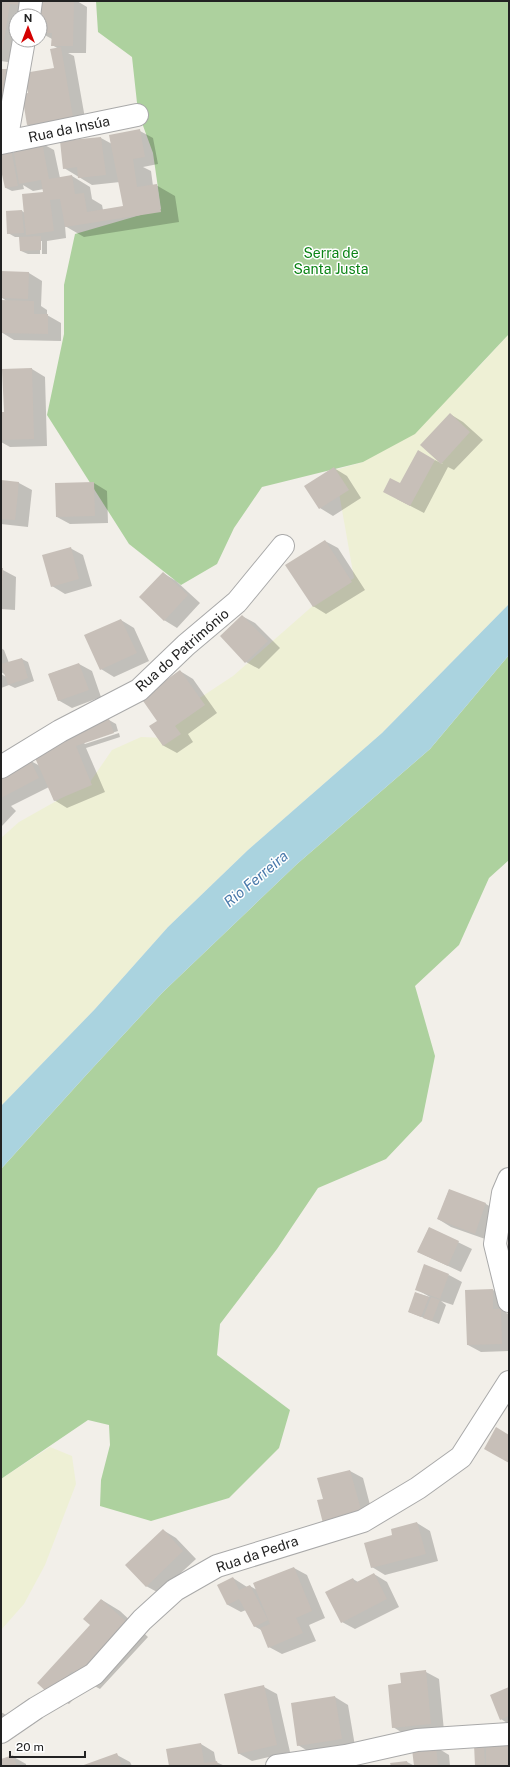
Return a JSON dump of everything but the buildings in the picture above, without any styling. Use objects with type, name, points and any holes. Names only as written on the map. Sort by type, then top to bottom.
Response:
[{"type":"street","points":[[4,142],[22,48]]},
{"type":"street","name":"Rua da Insúa","points":[[4,142],[137,115]]},
{"type":"street","name":"Rua do Património","points":[[1,767],[60,731],[139,690],[186,645],[237,602],[283,546]]},
{"type":"street","points":[[509,1179],[503,1193],[495,1244],[509,1301]]},
{"type":"street","name":"Rua da Pedra","points":[[1,1732],[36,1708],[94,1674],[142,1620],[175,1590],[217,1566],[363,1521],[418,1488],[461,1457],[509,1382]]},
{"type":"street","points":[[277,1766],[346,1756],[417,1740],[509,1734]]},
{"type":"green space","name":"Serra de Santa Justa","points":[[96,1],[509,1],[509,334],[415,434],[363,462],[262,487],[234,528],[217,564],[181,585],[129,544],[47,415],[64,334],[64,285],[75,234],[161,209],[153,153],[138,112],[132,57],[98,32]]},
{"type":"green space","points":[[509,334],[509,604],[382,733],[248,850],[168,927],[95,1009],[1,1106],[1,838],[19,822],[90,782],[112,750],[141,737],[165,738],[186,707],[233,676],[316,603],[354,578],[335,470],[363,462],[473,373]]},
{"type":"green space","points":[[509,655],[509,860],[489,878],[459,945],[415,986],[435,1056],[422,1121],[386,1159],[318,1188],[277,1249],[220,1324],[217,1355],[290,1410],[279,1448],[229,1498],[151,1521],[100,1506],[101,1480],[110,1445],[109,1425],[88,1420],[1,1479],[1,1169],[163,992],[297,864],[430,749]]},
{"type":"green space","points":[[50,1447],[72,1456],[76,1484],[45,1565],[24,1604],[1,1630],[1,1479]]},
{"type":"water","name":"Rio Ferreira","points":[[509,604],[509,655],[430,749],[297,864],[163,992],[1,1169],[1,1106],[95,1009],[168,927],[248,850],[382,733]]}]
